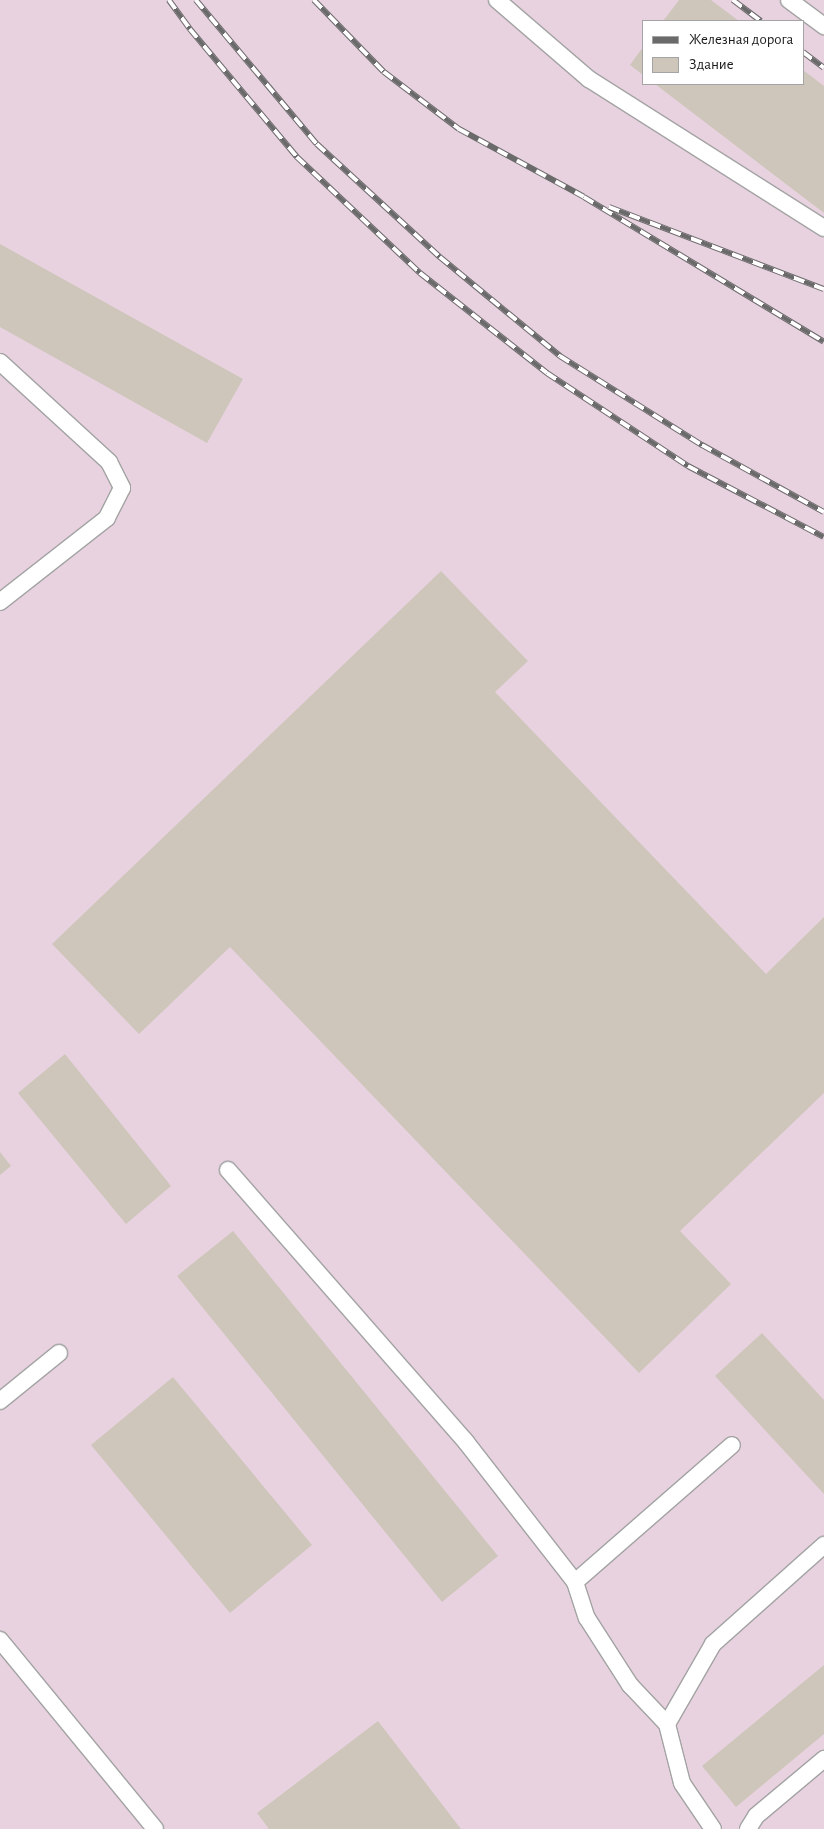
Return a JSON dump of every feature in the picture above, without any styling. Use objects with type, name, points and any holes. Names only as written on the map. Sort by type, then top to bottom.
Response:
[{"type":"lane","points":[[497,0],[589,79],[824,228]]},
{"type":"lane","points":[[790,0],[824,26]]},
{"type":"lane","points":[[0,362],[109,462],[122,488],[107,518],[0,602]]},
{"type":"lane","points":[[228,1170],[466,1442],[575,1582],[587,1618],[630,1686],[667,1724],[682,1784],[713,1829]]},
{"type":"lane","points":[[0,1401],[59,1353]]},
{"type":"lane","points":[[575,1582],[732,1445]]},
{"type":"lane","points":[[667,1724],[713,1644],[824,1545]]},
{"type":"lane","points":[[0,1640],[155,1829]]},
{"type":"lane","points":[[748,1829],[756,1816],[824,1758]]},
{"type":"shaded area","points":[[0,0],[824,0],[824,1829],[0,1829]]},
{"type":"building","points":[[679,0],[711,0],[738,20],[664,20]]},
{"type":"building","points":[[642,48],[642,74],[630,65]]},
{"type":"building","points":[[804,71],[824,86],[824,213],[656,85],[804,85]]},
{"type":"building","points":[[0,244],[243,379],[207,443],[0,327]]},
{"type":"building","points":[[441,571],[528,661],[495,692],[766,974],[824,917],[824,1093],[680,1231],[731,1284],[639,1373],[230,947],[139,1034],[52,944]]},
{"type":"building","points":[[65,1054],[171,1186],[126,1224],[18,1093]]},
{"type":"building","points":[[0,1152],[11,1166],[0,1175]]},
{"type":"building","points":[[233,1231],[498,1556],[442,1602],[177,1276]]},
{"type":"building","points":[[762,1333],[824,1400],[824,1494],[715,1376]]},
{"type":"building","points":[[173,1377],[312,1545],[230,1613],[91,1445]]},
{"type":"building","points":[[824,1665],[824,1734],[736,1807],[702,1766]]},
{"type":"building","points":[[378,1721],[461,1829],[269,1829],[257,1813]]},
{"type":"railway","points":[[169,0],[190,29],[297,157],[420,273],[547,373],[688,466],[824,537]]},
{"type":"railway","points":[[196,0],[317,144],[440,257],[560,356],[702,445],[824,512]]},
{"type":"railway","points":[[314,0],[384,72],[459,129],[584,197],[824,342]]},
{"type":"railway","points":[[733,0],[760,20]]},
{"type":"railway","points":[[804,53],[824,68]]},
{"type":"railway","points":[[609,207],[824,289]]}]
